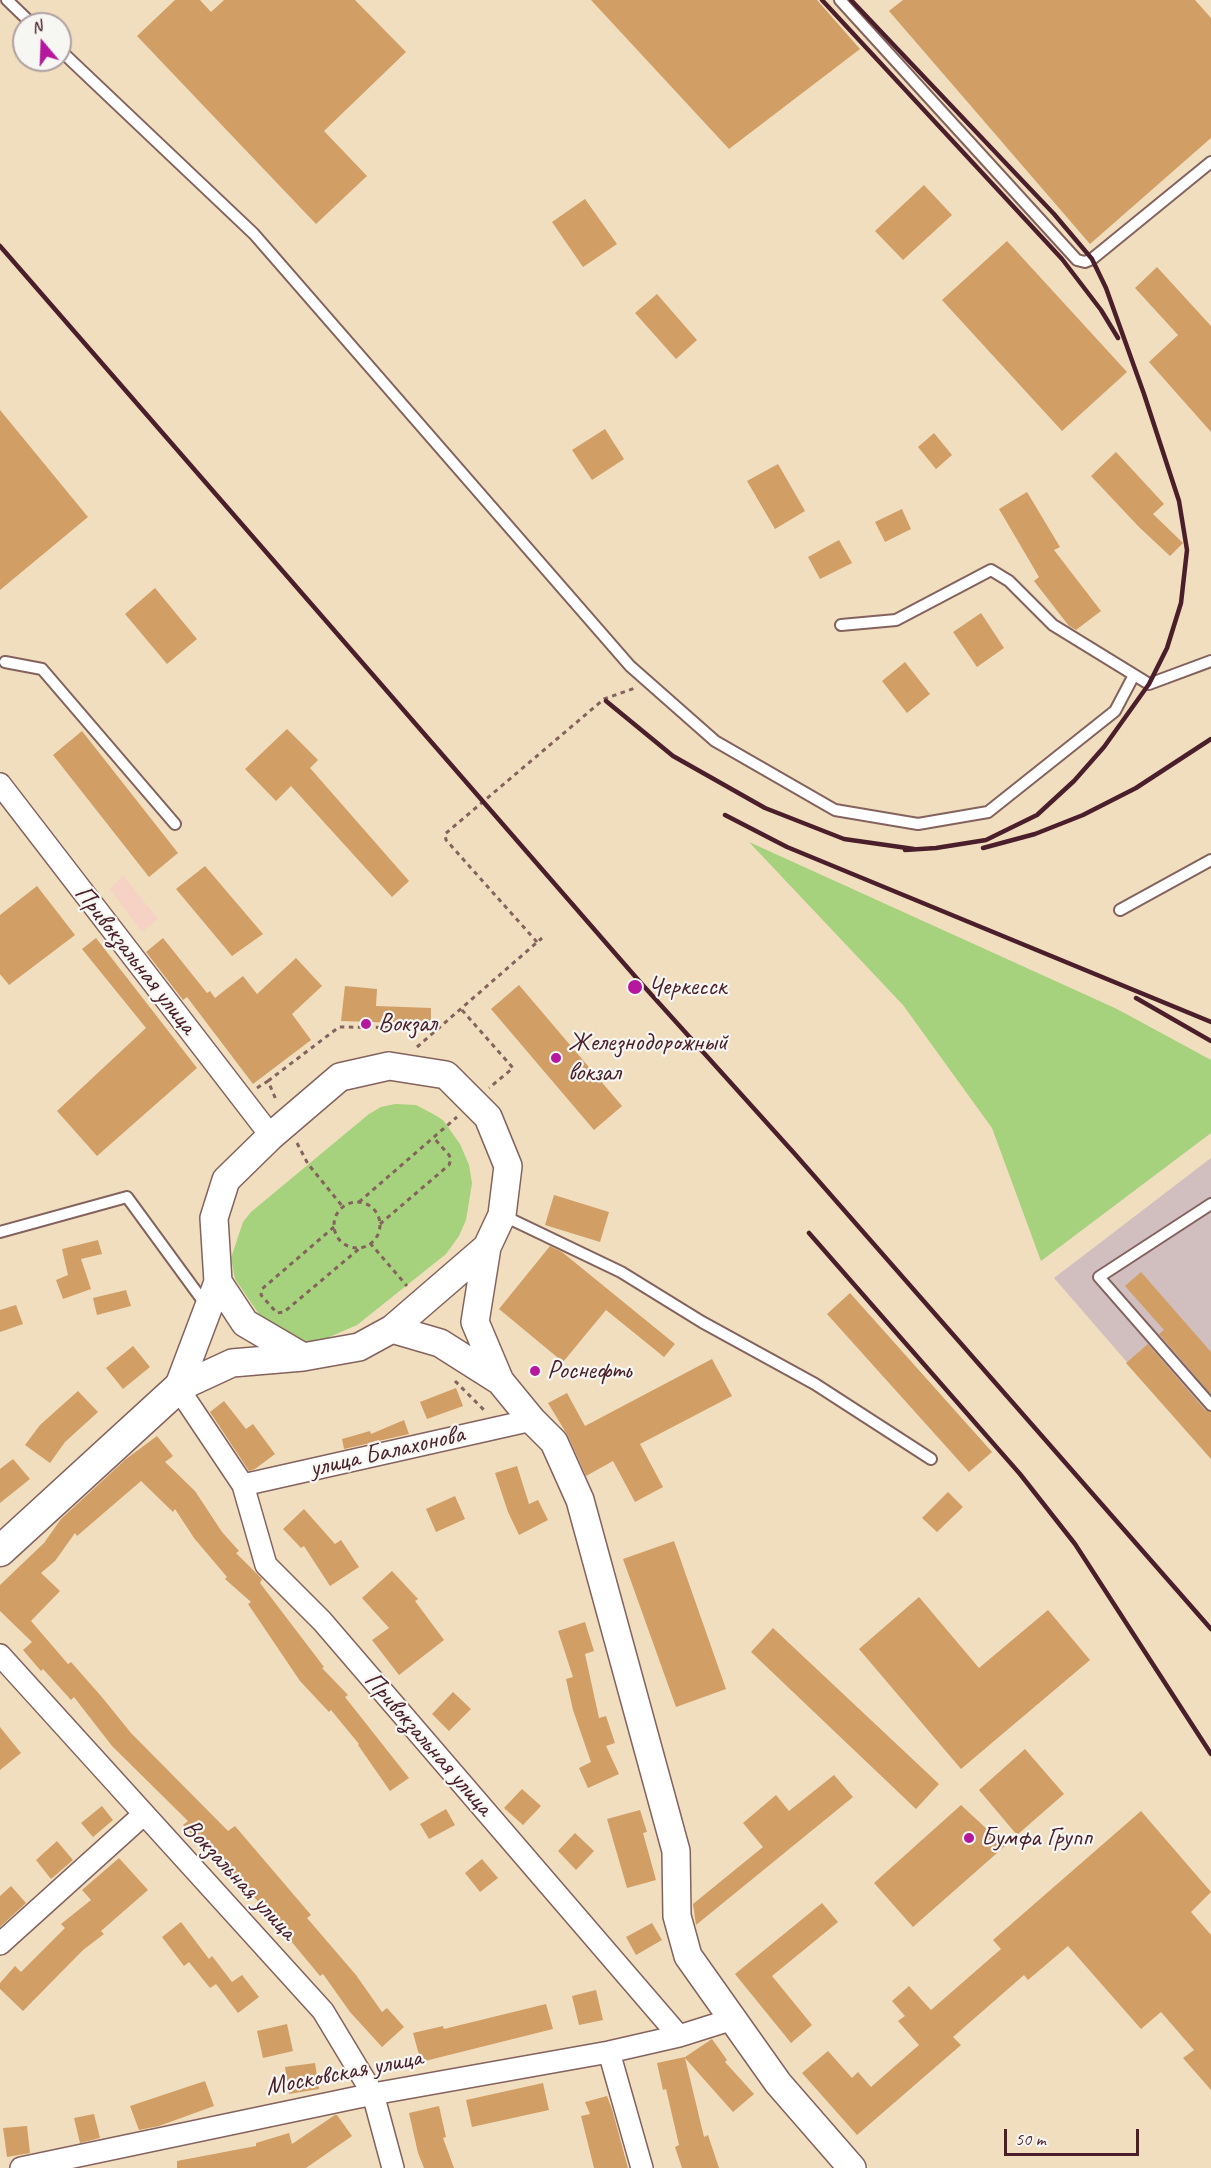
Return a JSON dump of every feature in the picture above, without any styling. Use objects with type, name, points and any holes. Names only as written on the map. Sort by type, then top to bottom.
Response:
[{"type":"main road","points":[[0,1551],[178,1388]]},
{"type":"street","name":"Привокзальная улица","points":[[0,784],[271,1136]]},
{"type":"street","points":[[178,1388],[210,1310],[218,1282],[214,1218],[226,1180],[271,1136],[340,1077],[389,1066],[446,1075],[488,1118],[508,1166],[502,1215],[487,1247],[475,1322],[500,1381],[532,1420],[554,1442],[580,1500],[676,1851],[676,1916],[688,1956],[778,2083],[852,2168]]},
{"type":"street","points":[[178,1388],[232,1363],[303,1357],[359,1347],[392,1329],[487,1247]]},
{"type":"street","points":[[218,1282],[245,1323],[303,1357]]},
{"type":"street","points":[[392,1329],[440,1343],[500,1381]]},
{"type":"street","name":"Привокзальная улица","points":[[178,1388],[243,1485],[266,1565],[322,1621],[679,2036]]},
{"type":"street","name":"улица Балахонова","points":[[243,1485],[532,1420]]},
{"type":"street","name":"Вокзальная улица","points":[[0,1655],[322,2011],[373,2094],[393,2168]]},
{"type":"street","points":[[0,1944],[143,1815]]},
{"type":"street","points":[[679,2036],[733,2019]]},
{"type":"street","name":"Московская улица","points":[[21,2168],[373,2094],[609,2052],[679,2036]]},
{"type":"street","points":[[609,2052],[642,2168]]},
{"type":"lane","points":[[7,0],[20,12]]},
{"type":"lane","points":[[840,0],[1077,260],[1085,262],[1092,259],[1211,162]]},
{"type":"lane","points":[[72,61],[254,234],[630,666],[715,741],[835,810],[918,824],[988,812],[1115,711],[1134,675]]},
{"type":"lane","points":[[841,625],[896,620],[992,570],[1009,581],[1053,625],[1149,684],[1211,661]]},
{"type":"lane","points":[[2,662],[42,669],[175,824]]},
{"type":"lane","points":[[1120,910],[1211,860]]},
{"type":"lane","points":[[0,1232],[127,1197],[210,1310]]},
{"type":"lane","points":[[1211,1204],[1099,1277],[1211,1405]]},
{"type":"lane","points":[[502,1215],[621,1272],[702,1323],[815,1384],[931,1459]]},
{"type":"path","points":[[537,942],[446,840],[445,834],[604,699],[635,688],[646,679]]},
{"type":"path","points":[[389,1066],[440,1028],[542,938]]},
{"type":"path","points":[[268,1081],[339,1027],[440,1028]]},
{"type":"path","points":[[380,1224],[449,1164],[451,1159],[449,1155],[433,1137]]},
{"type":"path","points":[[334,1227],[262,1289],[261,1295],[277,1312],[284,1312],[360,1248],[370,1244],[377,1235],[380,1224],[377,1214],[369,1205],[359,1202],[348,1203],[339,1210],[334,1220],[334,1227],[339,1240],[349,1246],[360,1248]]},
{"type":"path","points":[[370,1244],[407,1286]]},
{"type":"path","points":[[450,1376],[500,1426]]},
{"type":"shaded area","points":[[123,875],[158,919],[142,932],[110,889]]},
{"type":"shaded area","points":[[1211,1158],[1211,1459],[1054,1278]]},
{"type":"green space","points":[[749,842],[1117,1009],[1211,1060],[1211,1133],[1041,1261],[992,1128],[903,1005]]},
{"type":"green space","points":[[395,1104],[416,1105],[443,1120],[460,1144],[469,1165],[472,1183],[466,1220],[459,1236],[446,1254],[357,1325],[327,1338],[306,1342],[284,1339],[265,1323],[235,1279],[231,1258],[243,1222],[251,1212],[369,1114],[381,1107]]},
{"type":"building","points":[[175,0],[200,0],[211,12],[224,0],[355,0],[406,52],[324,131],[367,176],[316,224],[137,36]]},
{"type":"building","points":[[591,0],[817,0],[860,49],[729,149]]},
{"type":"building","points":[[903,0],[1195,0],[1211,18],[1211,138],[1090,244],[889,11]]},
{"type":"building","points":[[924,185],[952,215],[903,260],[875,231]]},
{"type":"building","points":[[585,199],[617,244],[583,267],[552,222]]},
{"type":"building","points":[[1007,241],[1127,372],[1062,431],[942,300]]},
{"type":"building","points":[[1157,267],[1211,326],[1211,432],[1149,362],[1178,335],[1135,288]]},
{"type":"building","points":[[657,294],[697,340],[676,359],[635,313]]},
{"type":"building","points":[[0,410],[88,517],[0,590]]},
{"type":"building","points":[[605,429],[624,459],[592,480],[572,450]]},
{"type":"building","points":[[934,433],[952,455],[936,469],[918,447]]},
{"type":"building","points":[[1116,452],[1164,504],[1153,514],[1183,543],[1170,556],[1091,476]]},
{"type":"building","points":[[778,464],[805,511],[775,529],[747,481]]},
{"type":"building","points":[[1027,492],[1060,547],[1054,550],[1101,611],[1076,630],[1069,626],[1034,581],[1039,577],[999,509]]},
{"type":"building","points":[[902,509],[911,529],[885,542],[875,522]]},
{"type":"building","points":[[839,540],[852,563],[820,579],[808,557]]},
{"type":"building","points":[[155,588],[197,639],[167,664],[125,614]]},
{"type":"building","points":[[981,613],[1004,648],[977,667],[953,632]]},
{"type":"building","points":[[905,662],[930,694],[907,713],[882,681]]},
{"type":"building","points":[[287,729],[318,760],[310,768],[409,881],[392,897],[291,786],[276,801],[245,769]]},
{"type":"building","points":[[82,731],[178,853],[149,877],[53,755]]},
{"type":"building","points":[[205,866],[263,934],[232,956],[176,889]]},
{"type":"building","points":[[37,886],[75,935],[9,985],[0,974],[0,915]]},
{"type":"building","points":[[96,938],[197,1068],[97,1156],[57,1111],[146,1028],[82,949]]},
{"type":"building","points":[[163,938],[207,993],[210,991],[215,998],[243,976],[257,994],[296,958],[322,986],[292,1014],[311,1040],[253,1084],[187,997],[183,1000],[146,952]]},
{"type":"building","name":"Железнодорожный вокзал","points":[[519,985],[622,1106],[594,1130],[491,1009]]},
{"type":"building","points":[[345,986],[377,989],[376,1006],[431,1008],[431,1024],[341,1021]]},
{"type":"building","points":[[554,1195],[609,1212],[600,1242],[545,1225]]},
{"type":"building","points":[[98,1240],[102,1254],[81,1259],[91,1289],[63,1299],[56,1280],[68,1275],[62,1249]]},
{"type":"building","points":[[550,1246],[562,1252],[675,1344],[664,1357],[606,1310],[563,1362],[499,1309]]},
{"type":"building","points":[[1141,1272],[1211,1352],[1211,1394],[1159,1334],[1164,1330],[1125,1286]]},
{"type":"building","points":[[126,1290],[131,1306],[97,1315],[93,1298]]},
{"type":"building","points":[[850,1293],[992,1452],[969,1472],[827,1314]]},
{"type":"building","points":[[16,1305],[23,1324],[0,1332],[0,1310]]},
{"type":"building","points":[[1148,1344],[1205,1410],[1211,1412],[1211,1459],[1126,1363]]},
{"type":"building","points":[[133,1346],[150,1367],[123,1389],[106,1368]]},
{"type":"building","points":[[712,1359],[732,1396],[640,1444],[663,1487],[635,1502],[613,1461],[586,1476],[568,1436],[548,1403],[567,1393],[585,1426]]},
{"type":"building","points":[[456,1388],[463,1406],[427,1419],[420,1402]]},
{"type":"building","points":[[78,1391],[98,1412],[65,1442],[50,1463],[25,1445],[40,1425]]},
{"type":"building","points":[[224,1401],[246,1429],[253,1424],[275,1454],[255,1469],[249,1471],[210,1412]]},
{"type":"building","points":[[404,1420],[409,1434],[344,1449],[342,1439],[370,1431],[371,1434]]},
{"type":"building","points":[[157,1436],[173,1456],[165,1462],[195,1491],[222,1532],[239,1551],[236,1553],[262,1579],[260,1583],[324,1667],[322,1668],[348,1695],[345,1697],[409,1778],[390,1791],[359,1744],[331,1710],[329,1712],[300,1681],[248,1604],[251,1602],[225,1579],[227,1577],[194,1538],[175,1509],[173,1512],[141,1481],[77,1536],[75,1533],[55,1561],[41,1573],[60,1591],[31,1621],[68,1664],[71,1662],[131,1733],[228,1831],[235,1826],[311,1915],[307,1918],[356,1975],[382,2012],[387,2008],[404,2027],[382,2047],[350,2012],[323,1974],[320,1976],[256,1899],[235,1879],[207,1840],[202,1845],[183,1825],[188,1821],[112,1746],[74,1697],[71,1700],[43,1669],[41,1671],[23,1650],[32,1642],[0,1611],[0,1585],[44,1543],[61,1519],[126,1459]]},
{"type":"building","points":[[13,1459],[30,1479],[0,1503],[0,1469]]},
{"type":"building","points":[[517,1466],[529,1504],[538,1500],[548,1520],[519,1535],[508,1512],[495,1473]]},
{"type":"building","points":[[948,1492],[963,1507],[937,1532],[922,1518]]},
{"type":"building","points":[[455,1496],[465,1519],[436,1532],[426,1509]]},
{"type":"building","points":[[304,1509],[335,1544],[341,1540],[359,1567],[330,1586],[304,1546],[301,1548],[283,1529]]},
{"type":"building","points":[[674,1541],[726,1689],[676,1707],[623,1559]]},
{"type":"building","points":[[392,1571],[418,1599],[415,1601],[444,1640],[399,1675],[372,1640],[389,1628],[362,1598]]},
{"type":"building","points":[[919,1597],[979,1668],[1048,1610],[1090,1660],[961,1769],[859,1649]]},
{"type":"building","points":[[585,1622],[594,1651],[585,1654],[599,1718],[606,1716],[615,1743],[606,1746],[619,1774],[588,1788],[579,1768],[591,1762],[573,1710],[566,1679],[573,1677],[558,1631]]},
{"type":"building","points":[[773,1628],[939,1784],[916,1809],[751,1652]]},
{"type":"building","points":[[453,1692],[471,1709],[449,1731],[432,1714]]},
{"type":"building","points":[[0,1727],[21,1753],[0,1770]]},
{"type":"building","points":[[1025,1749],[1064,1794],[1017,1835],[979,1790]]},
{"type":"building","points":[[834,1775],[853,1797],[696,1925],[693,1904],[763,1847],[743,1823],[776,1795],[789,1811]]},
{"type":"building","points":[[522,1789],[541,1806],[523,1825],[504,1808]]},
{"type":"building","points":[[961,1805],[1005,1846],[913,1927],[874,1883]]},
{"type":"building","points":[[102,1806],[113,1820],[93,1837],[81,1823]]},
{"type":"building","points":[[446,1809],[455,1825],[429,1839],[420,1824]]},
{"type":"building","points":[[640,1810],[647,1832],[643,1833],[656,1880],[627,1888],[607,1819]]},
{"type":"building","points":[[1141,1811],[1211,1892],[1191,1912],[1211,1935],[1211,2090],[1183,2058],[1194,2050],[1161,2012],[1141,2029],[1068,1946],[1028,1980],[1024,1975],[953,2037],[961,2045],[857,2135],[802,2073],[828,2051],[852,2078],[858,2072],[871,2087],[919,2045],[898,2021],[905,2016],[892,2001],[909,1986],[931,2010],[1001,1949],[993,1940]]},
{"type":"building","points":[[575,1833],[594,1851],[576,1870],[558,1851]]},
{"type":"building","points":[[57,1841],[73,1860],[51,1879],[36,1860]]},
{"type":"building","points":[[119,1858],[148,1890],[101,1931],[104,1934],[83,1950],[23,2011],[0,1989],[0,1983],[15,1966],[21,1972],[65,1928],[61,1924],[91,1900],[82,1890]]},
{"type":"building","points":[[482,1859],[498,1878],[480,1892],[465,1873]]},
{"type":"building","points":[[11,1886],[26,1903],[0,1927],[0,1896]]},
{"type":"building","points":[[822,1903],[838,1922],[772,1976],[812,2025],[791,2043],[735,1974]]},
{"type":"building","points":[[181,1922],[209,1959],[212,1956],[232,1982],[242,1975],[259,1997],[238,2013],[216,1984],[210,1988],[189,1962],[184,1966],[162,1937]]},
{"type":"building","points":[[652,1923],[662,1940],[636,1955],[626,1937]]},
{"type":"building","points":[[596,1990],[603,2020],[579,2025],[572,1996]]},
{"type":"building","points":[[546,2004],[553,2029],[421,2062],[413,2033],[443,2026],[444,2029]]},
{"type":"building","points":[[287,2024],[293,2051],[263,2058],[257,2031]]},
{"type":"building","points":[[712,2039],[727,2060],[725,2062],[754,2094],[733,2112],[685,2058],[704,2137],[708,2135],[719,2168],[682,2168],[675,2147],[679,2145],[666,2089],[663,2090],[657,2063],[685,2057]]},
{"type":"building","points":[[315,2063],[319,2089],[289,2094],[285,2067]]},
{"type":"building","points":[[205,2081],[214,2106],[159,2126],[139,2130],[130,2106]]},
{"type":"building","points":[[543,2083],[549,2110],[472,2127],[466,2100]]},
{"type":"building","points":[[607,2096],[628,2168],[594,2168],[581,2116],[590,2114],[585,2102]]},
{"type":"building","points":[[439,2106],[446,2137],[443,2138],[454,2168],[424,2168],[418,2153],[409,2113]]},
{"type":"building","points":[[94,2114],[100,2138],[80,2143],[74,2118]]},
{"type":"building","points":[[335,2115],[352,2136],[306,2168],[177,2168],[177,2161],[256,2146],[256,2143],[289,2133],[292,2144]]},
{"type":"building","points":[[27,2126],[30,2153],[7,2157],[3,2128]]},
{"type":"railway","points":[[822,0],[1062,259],[1101,310],[1118,338]]},
{"type":"railway","points":[[851,0],[1054,214],[1092,259],[1106,288],[1179,501],[1187,550],[1181,603],[1167,648],[1149,684],[1104,747],[1074,781],[1037,815],[986,840],[936,848],[905,850]]},
{"type":"railway","points":[[0,246],[640,982],[794,1153],[1211,1629]]},
{"type":"railway","points":[[606,701],[673,756],[765,808],[844,839],[914,849]]},
{"type":"railway","points":[[983,848],[1035,834],[1083,815],[1136,788],[1211,739]]},
{"type":"railway","points":[[725,815],[787,847],[1211,1022]]},
{"type":"railway","points":[[1136,998],[1211,1041]]},
{"type":"railway","points":[[809,1233],[1020,1474],[1075,1544],[1211,1754]]},
{"type":"place","name":"Черкесск","points":[[635,987]]},
{"type":"place","name":"Вокзал","points":[[366,1024]]},
{"type":"place","name":"Железнодорожный вокзал","points":[[556,1058]]},
{"type":"place","name":"Роснефть","points":[[535,1371]]},
{"type":"place","name":"Бумфа Групп","points":[[969,1838]]}]
